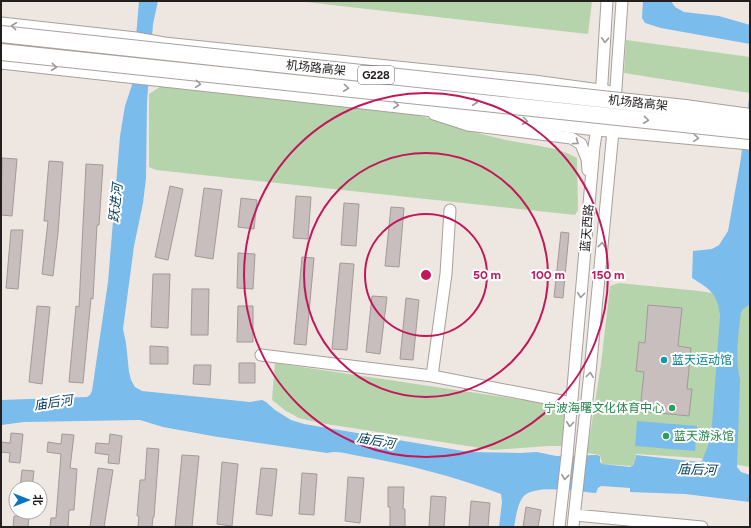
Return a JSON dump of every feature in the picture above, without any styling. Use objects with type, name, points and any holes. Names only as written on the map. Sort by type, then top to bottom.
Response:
[{"type":"highway","name":"机场路高架","points":[[1,34],[678,107],[750,117]]},
{"type":"highway","name":"机场路高架","points":[[1,52],[749,139]]},
{"type":"main road","points":[[1,24],[136,39],[164,44],[442,72],[602,91],[750,111]]},
{"type":"main road","points":[[1,62],[614,131],[749,139]]},
{"type":"street","name":"蓝天西路","points":[[559,527],[572,404],[594,147],[602,91],[607,1]]},
{"type":"street","name":"蓝天西路","points":[[573,527],[614,131],[622,1]]},
{"type":"street","points":[[416,108],[468,125],[571,138],[581,144],[586,159],[591,185]]},
{"type":"street","points":[[432,376],[445,279],[450,210]]},
{"type":"street","points":[[261,355],[432,376],[572,404]]},
{"type":"street","points":[[575,515],[702,527]]},
{"type":"green space","points":[[297,1],[592,1],[588,34]]},
{"type":"green space","points":[[626,40],[750,57],[750,93],[624,73]]},
{"type":"green space","points":[[163,85],[410,112],[442,123],[476,132],[559,150],[577,158],[578,210],[575,215],[156,170],[149,167],[149,94]]},
{"type":"green space","name":"宁波海曙文化体育中心","points":[[619,283],[699,291],[750,299],[750,467],[699,458],[636,454],[635,462],[632,466],[602,464],[600,455],[587,453],[601,364],[610,286]]},
{"type":"green space","points":[[275,363],[571,407],[562,446],[493,450],[320,423],[299,418],[286,411],[272,400]]},
{"type":"water","points":[[139,1],[158,1],[153,24],[147,102],[146,178],[143,203],[134,246],[123,329],[129,372],[135,387],[142,391],[250,402],[262,400],[291,420],[304,424],[469,452],[537,452],[556,456],[597,455],[600,456],[600,462],[602,464],[630,467],[634,464],[636,455],[699,462],[702,461],[711,438],[720,316],[715,297],[704,285],[692,278],[693,251],[712,249],[719,245],[728,231],[740,164],[750,92],[750,304],[741,312],[738,338],[737,355],[740,380],[737,467],[741,472],[750,475],[750,502],[685,494],[630,492],[630,488],[601,486],[598,488],[596,493],[547,489],[528,493],[523,497],[518,507],[514,527],[499,527],[502,502],[501,494],[449,477],[395,463],[343,453],[327,453],[218,437],[163,427],[140,420],[24,422],[1,425],[1,400],[87,397],[92,391],[108,282],[120,136],[125,106],[132,85]]},
{"type":"water","points":[[643,1],[671,1],[675,7],[684,12],[719,16],[750,25],[750,44],[661,28],[645,23],[642,18]]},
{"type":"water","name":"蓝天游泳馆","points":[[637,421],[697,426],[695,451],[635,446]]},
{"type":"building","points":[[2,158],[17,159],[12,216],[1,215]]},
{"type":"building","points":[[49,161],[63,162],[58,233],[53,276],[42,274],[48,221],[44,221]]},
{"type":"building","points":[[86,164],[103,165],[99,225],[97,225],[93,299],[91,298],[83,383],[69,382],[76,306],[79,307]]},
{"type":"building","points":[[170,186],[183,189],[168,260],[155,257]]},
{"type":"building","points":[[204,188],[222,190],[213,259],[195,256]]},
{"type":"building","points":[[296,196],[311,197],[308,239],[293,238]]},
{"type":"building","points":[[241,198],[257,200],[254,229],[238,227]]},
{"type":"building","points":[[344,203],[359,204],[356,246],[341,245]]},
{"type":"building","points":[[391,207],[404,208],[399,267],[385,266]]},
{"type":"building","points":[[11,230],[23,230],[18,289],[6,288]]},
{"type":"building","points":[[561,232],[569,233],[563,298],[554,297]]},
{"type":"building","points":[[238,253],[255,254],[253,289],[237,288]]},
{"type":"building","points":[[302,257],[314,258],[306,345],[294,344]]},
{"type":"building","points":[[340,263],[354,264],[347,350],[332,349]]},
{"type":"building","points":[[153,274],[170,274],[168,328],[151,327]]},
{"type":"building","points":[[192,289],[209,289],[208,335],[191,335]]},
{"type":"building","points":[[372,296],[387,297],[380,354],[366,352]]},
{"type":"building","points":[[406,298],[419,300],[413,360],[400,359]]},
{"type":"building","points":[[648,305],[682,308],[678,346],[691,348],[687,389],[692,389],[689,416],[640,411],[644,372],[636,371],[639,342],[645,343]]},
{"type":"building","points":[[37,306],[50,307],[42,384],[29,382]]},
{"type":"building","points":[[238,306],[253,306],[253,342],[237,342]]},
{"type":"building","points":[[150,346],[168,347],[168,364],[150,364]]},
{"type":"building","points":[[239,363],[255,363],[255,383],[239,383]]},
{"type":"building","points":[[194,365],[211,365],[210,385],[193,384]]},
{"type":"building","points":[[11,433],[23,434],[20,463],[9,462],[10,453],[1,452],[1,442],[10,443]]},
{"type":"building","points":[[62,434],[74,435],[70,468],[77,469],[74,510],[69,510],[68,527],[50,527],[51,518],[56,518],[61,454],[47,452],[48,442],[61,444]]},
{"type":"building","points":[[110,434],[122,436],[119,464],[108,463],[109,455],[95,453],[96,443],[109,444]]},
{"type":"building","points":[[147,448],[159,449],[154,517],[152,527],[138,527],[139,516],[137,516],[140,480],[145,480]]},
{"type":"building","points":[[182,455],[199,456],[192,527],[175,527]]},
{"type":"building","points":[[222,462],[238,464],[232,526],[217,524]]},
{"type":"building","points":[[98,468],[113,470],[104,527],[90,527]]},
{"type":"building","points":[[261,468],[277,469],[272,516],[256,514]]},
{"type":"building","points":[[22,470],[34,471],[33,480],[21,480]]},
{"type":"building","points":[[302,473],[317,474],[314,515],[299,514]]},
{"type":"building","points":[[348,477],[364,478],[360,523],[345,521]]},
{"type":"building","points":[[388,487],[404,487],[403,509],[405,509],[405,527],[390,527]]},
{"type":"building","points":[[431,496],[446,497],[444,527],[429,527]]},
{"type":"building","points":[[471,501],[490,503],[488,527],[469,527]]},
{"type":"building","points":[[526,507],[541,510],[538,527],[523,527]]},
{"type":"building","points":[[14,520],[29,520],[28,527],[13,527]]},
{"type":"place","name":"蓝天运动馆","points":[[664,360]]},
{"type":"place","name":"宁波海曙文化体育中心","points":[[672,408]]},
{"type":"place","name":"蓝天游泳馆","points":[[666,436]]},
{"type":"water label","name":"跃进河","points":[[115,203]]},
{"type":"water label","name":"庙后河","points":[[53,402]]},
{"type":"water label","name":"庙后河","points":[[376,440]]},
{"type":"water label","name":"庙后河","points":[[697,469]]}]
